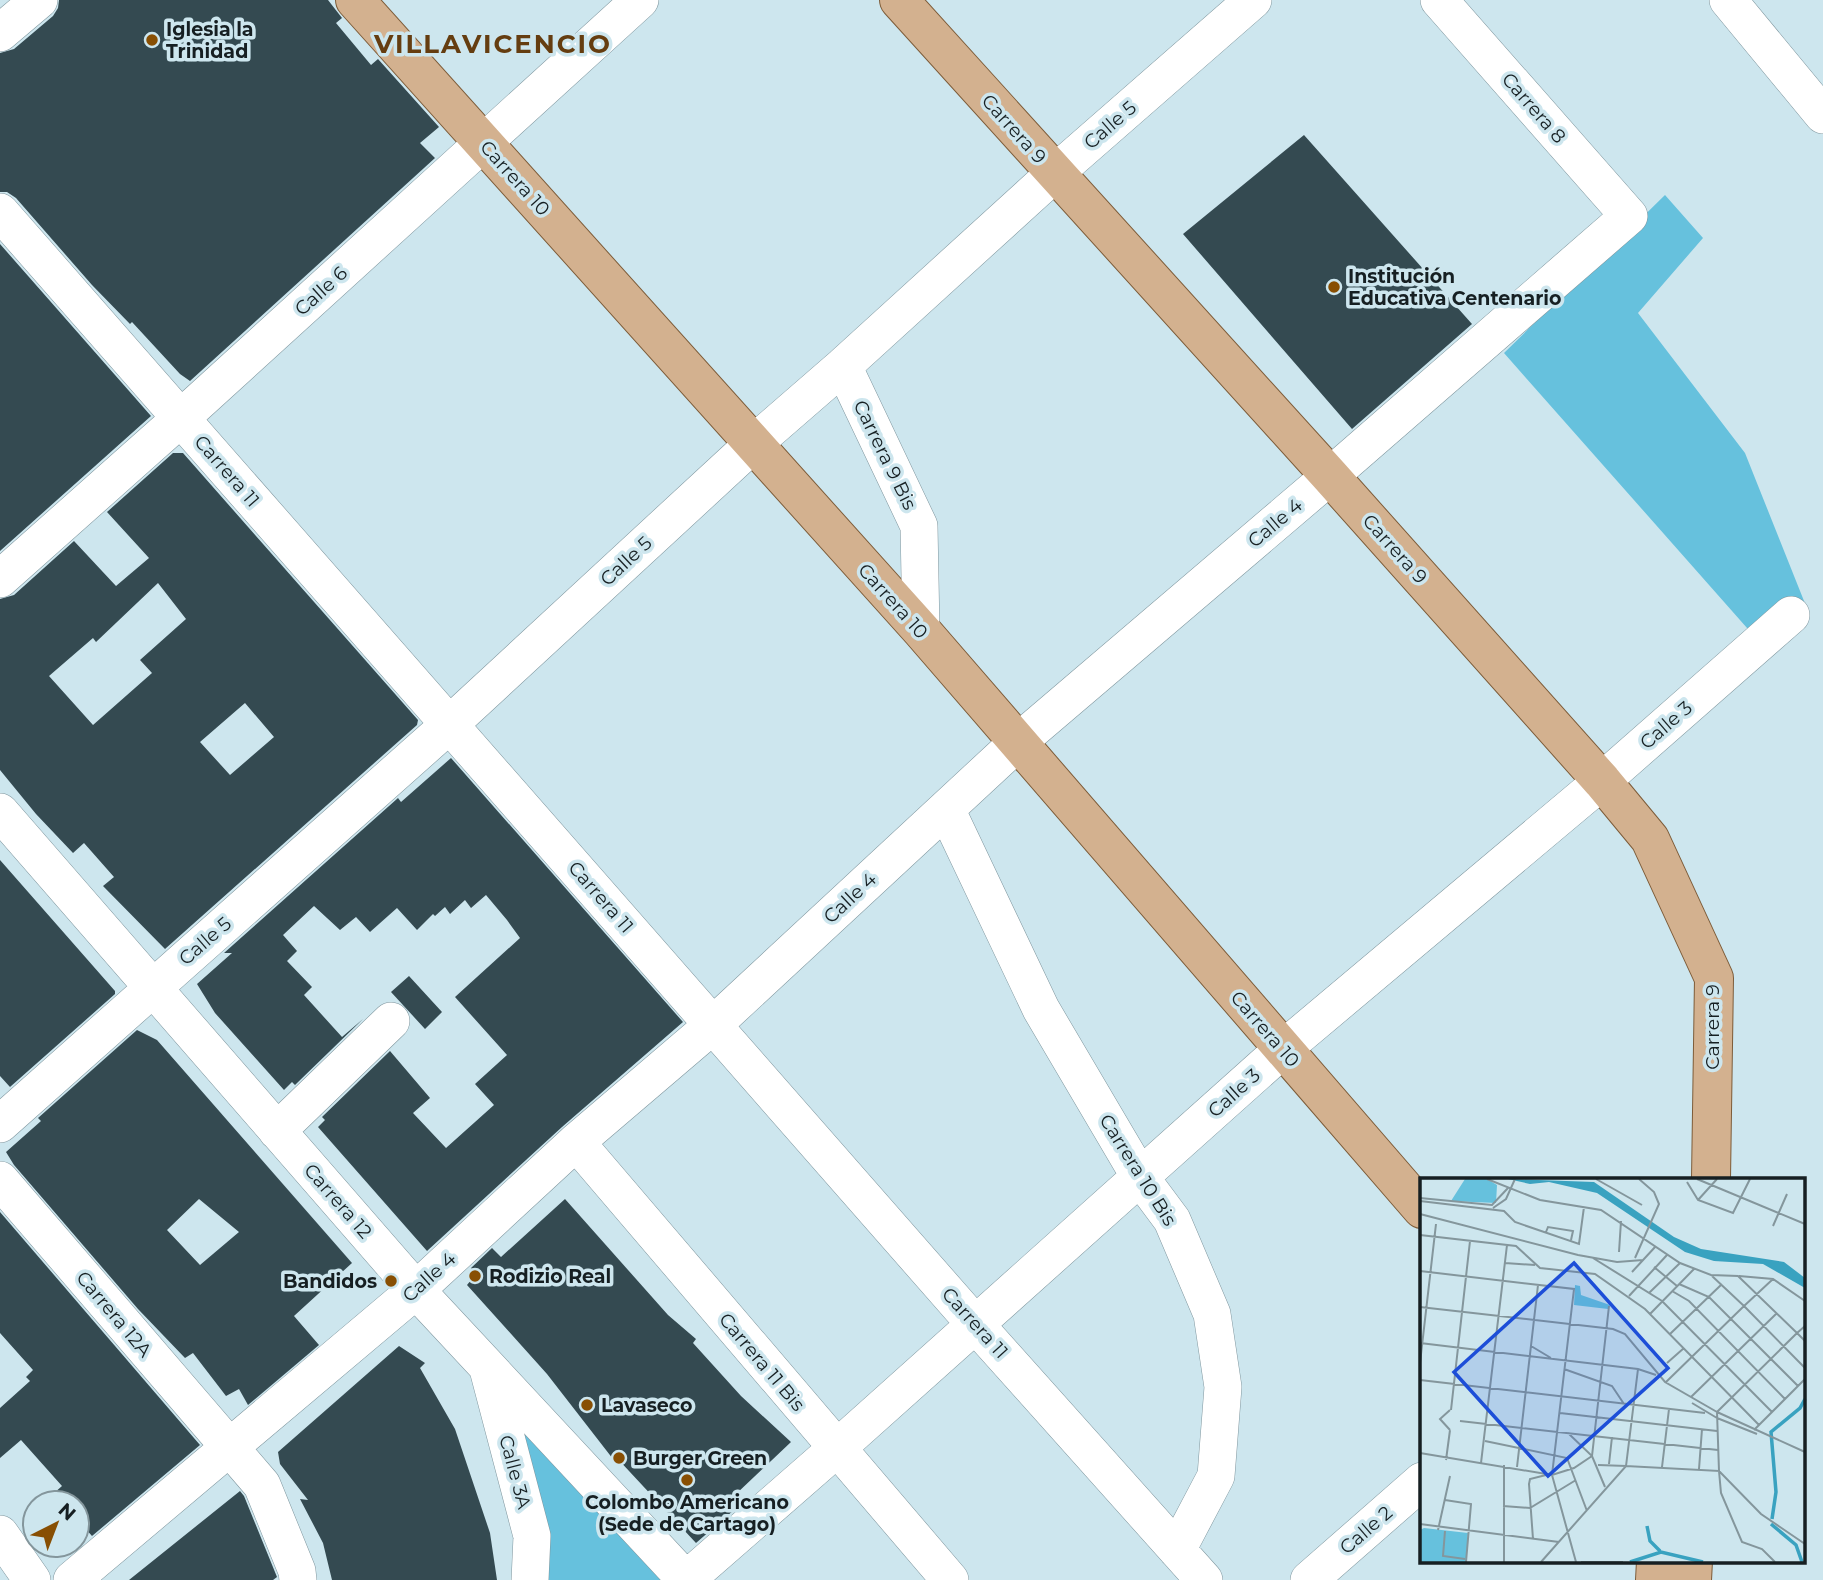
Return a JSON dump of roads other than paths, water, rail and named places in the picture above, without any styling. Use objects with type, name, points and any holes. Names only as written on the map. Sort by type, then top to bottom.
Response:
[{"type":"main road","name":"Carrera 10","points":[[355,0],[921,631],[1420,1207]]},
{"type":"main road","name":"Carrera 9","points":[[899,0],[1330,476],[1602,781],[1650,839],[1714,978],[1711,1178]]},
{"type":"main road","points":[[1655,1580],[1656,1562]]},
{"type":"main road","points":[[1692,1580],[1693,1562]]},
{"type":"street","points":[[0,33],[39,0]]},
{"type":"street","name":"Calle 6","points":[[0,579],[640,0]]},
{"type":"street","name":"Calle 5","points":[[0,1124],[450,724],[752,445],[1055,173],[1253,0]]},
{"type":"street","name":"Carrera 8","points":[[1439,0],[1629,216]]},
{"type":"street","points":[[1728,0],[1823,115]]},
{"type":"street","name":"Carrera 11","points":[[0,212],[975,1324],[1205,1580]]},
{"type":"street","name":"Calle 4","points":[[72,1580],[416,1290],[576,1142],[713,1025],[1018,743],[1629,216]]},
{"type":"street","name":"Carrera 9 Bis","points":[[843,366],[919,526],[921,631]]},
{"type":"street","name":"Calle 3","points":[[686,1580],[1283,1049],[1602,781],[1791,615]]},
{"type":"street","name":"Carrera 10 Bis","points":[[946,809],[1041,1009],[1140,1177],[1172,1220],[1212,1314],[1223,1387],[1216,1476],[1177,1550]]},
{"type":"street","name":"Carrera 12","points":[[0,812],[416,1290],[686,1580]]},
{"type":"street","points":[[277,1131],[391,1021]]},
{"type":"street","name":"Carrera 11 Bis","points":[[576,1142],[950,1580]]},
{"type":"street","name":"Carrera 12A","points":[[0,1180],[228,1449],[262,1485],[297,1571],[298,1580]]},
{"type":"street","name":"Calle 3A","points":[[487,1365],[533,1536],[530,1580]]},
{"type":"street","name":"Calle 2","points":[[1309,1580],[1420,1483]]},
{"type":"street","points":[[0,1534],[32,1580]]},
{"type":"place","name":"Iglesia la Trinidad","points":[[152,40]]},
{"type":"place","name":"Institución Educativa Centenario","points":[[1334,287]]},
{"type":"place","name":"Rodizio Real","points":[[475,1276]]},
{"type":"place","name":"Bandidos","points":[[391,1281]]},
{"type":"place","name":"Lavaseco","points":[[587,1405]]},
{"type":"place","name":"Burger Green","points":[[619,1458]]},
{"type":"place","name":"Colombo Americano (Sede de Cartago)","points":[[687,1480]]},
{"type":"district","name":"VILLAVICENCIO","points":[[493,44]]}]
